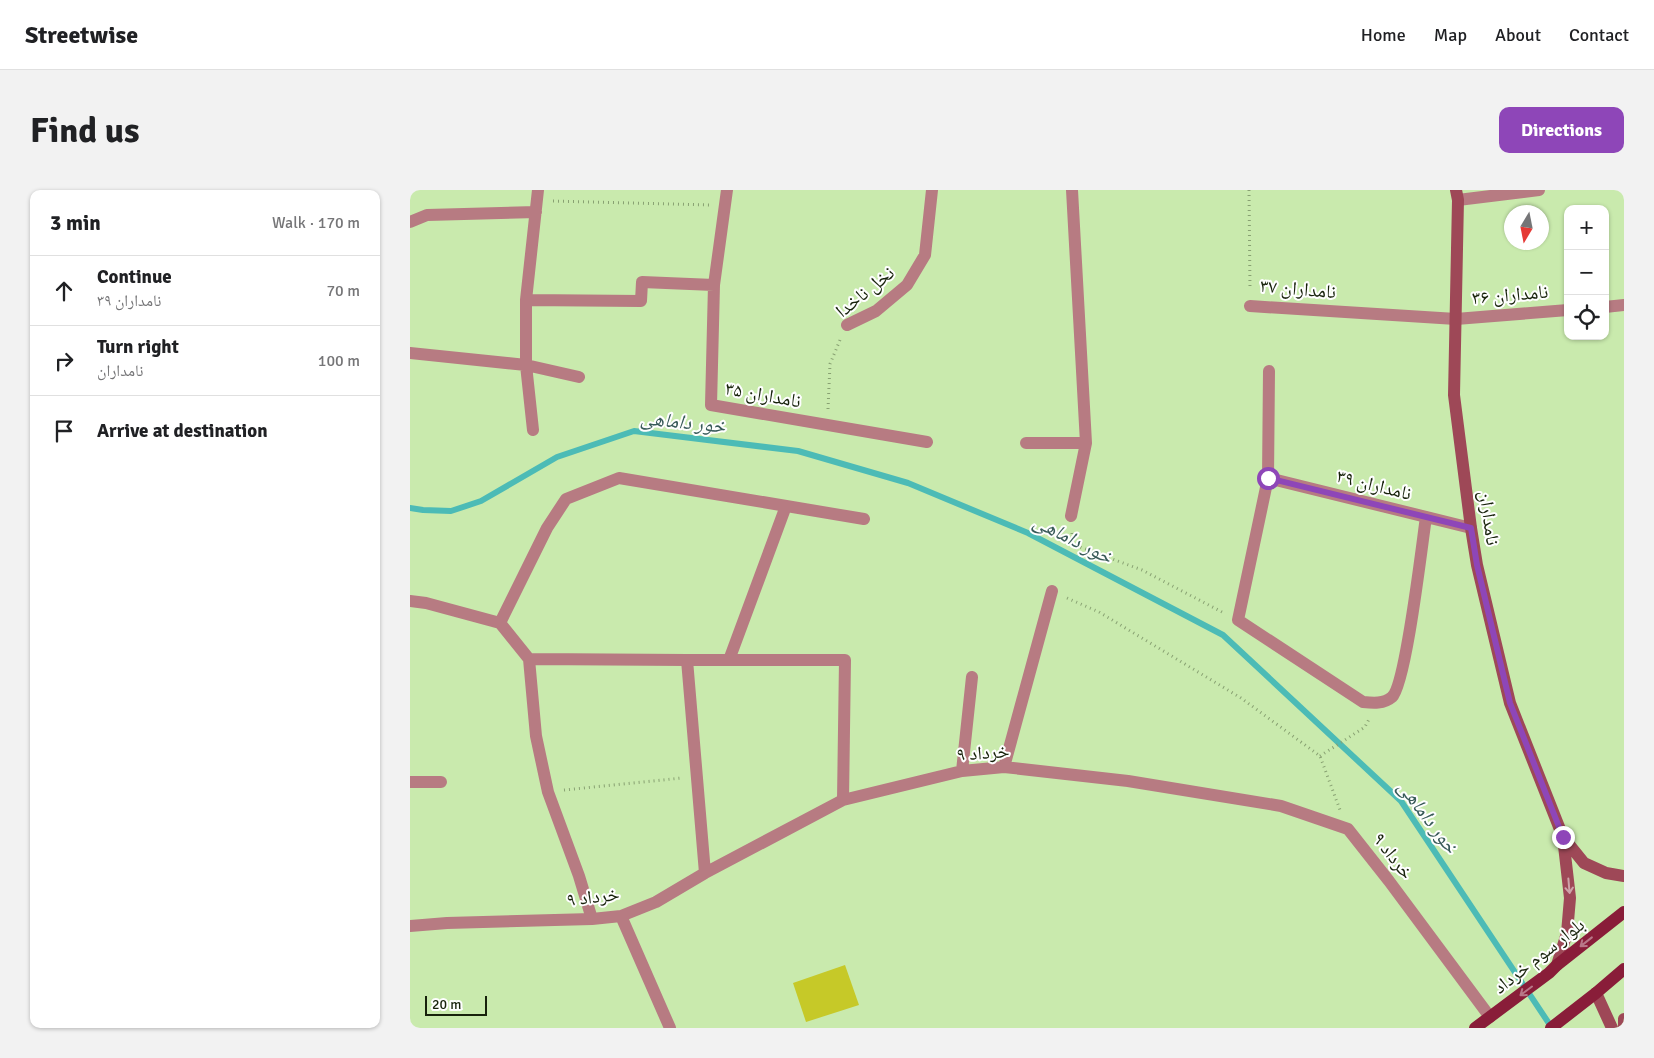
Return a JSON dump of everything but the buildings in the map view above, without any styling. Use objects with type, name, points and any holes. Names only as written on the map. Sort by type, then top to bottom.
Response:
[{"type":"main road","name":"بلوار سوم خرداد","points":[[1475,1028],[1502,1009],[1624,912]]},
{"type":"main road","points":[[1551,1028],[1624,970]]},
{"type":"street","name":"نامداران ۳۵","points":[[727,190],[714,285],[711,404],[927,442]]},
{"type":"street","name":"نخل ناخدا","points":[[847,325],[876,311],[907,284],[924,255],[932,190]]},
{"type":"street","points":[[1071,516],[1086,443],[1072,190]]},
{"type":"street","points":[[1457,195],[1539,190]]},
{"type":"street","name":"نامداران","points":[[1457,195],[1454,395],[1477,565],[1510,703],[1563,837],[1570,898],[1567,933],[1553,969]]},
{"type":"street","points":[[410,222],[427,215],[537,201],[526,300],[526,366],[534,430]]},
{"type":"street","points":[[526,300],[641,301],[642,282],[714,285]]},
{"type":"street","points":[[1609,307],[1624,305]]},
{"type":"street","name":"نامداران ۳۷","points":[[1250,306],[1456,318]]},
{"type":"street","name":"نامداران ۳۶","points":[[1456,318],[1564,310]]},
{"type":"street","points":[[410,353],[526,366],[579,377]]},
{"type":"street","points":[[1269,371],[1268,478],[1238,620],[1363,702],[1378,703],[1393,697],[1400,682],[1405,657],[1426,517]]},
{"type":"street","points":[[1026,443],[1086,443]]},
{"type":"street","points":[[500,623],[547,528],[566,499],[619,478],[864,519]]},
{"type":"street","name":"نامداران ۳۹","points":[[1268,478],[1471,528]]},
{"type":"street","points":[[729,660],[786,506]]},
{"type":"street","points":[[1004,768],[1052,591]]},
{"type":"street","points":[[410,601],[426,603],[500,623],[529,659],[536,736],[548,792],[579,876],[592,919]]},
{"type":"street","points":[[529,659],[845,660],[844,800]]},
{"type":"street","points":[[688,660],[705,873]]},
{"type":"street","points":[[962,771],[972,677]]},
{"type":"street","name":"خرداد ۹","points":[[410,926],[447,923],[592,919],[621,916],[656,902],[705,873],[844,800],[962,771],[1004,768],[1128,781],[1281,806],[1348,829],[1389,880],[1490,1017]]},
{"type":"street","points":[[410,782],[441,782]]},
{"type":"street","name":"نامداران","points":[[1563,837],[1584,863],[1606,873],[1624,876]]},
{"type":"street","points":[[621,916],[670,1028]]},
{"type":"street","points":[[1596,993],[1612,1028]]},
{"type":"street","points":[[1624,1019],[1624,1026]]},
{"type":"path","name":"نامداران ۳۷","points":[[1249,190],[1250,306]]},
{"type":"path","points":[[537,201],[725,205]]},
{"type":"path","name":"نخل ناخدا","points":[[827,425],[830,364],[847,325]]},
{"type":"path","points":[[1071,516],[1072,544],[1142,570],[1238,620]]},
{"type":"path","points":[[1052,591],[1099,612],[1241,698],[1320,756],[1348,829]]},
{"type":"path","points":[[1320,756],[1365,727],[1378,703]]},
{"type":"path","points":[[548,792],[696,777]]},
{"type":"waterway","name":"خور داماهی","points":[[410,508],[451,511],[481,501],[557,457],[634,431],[798,451],[908,483],[1028,533],[1223,635],[1401,801],[1552,1028]]},
{"type":"route","points":[[1268,478],[1471,528],[1477,565],[1510,703],[1563,837]]}]
